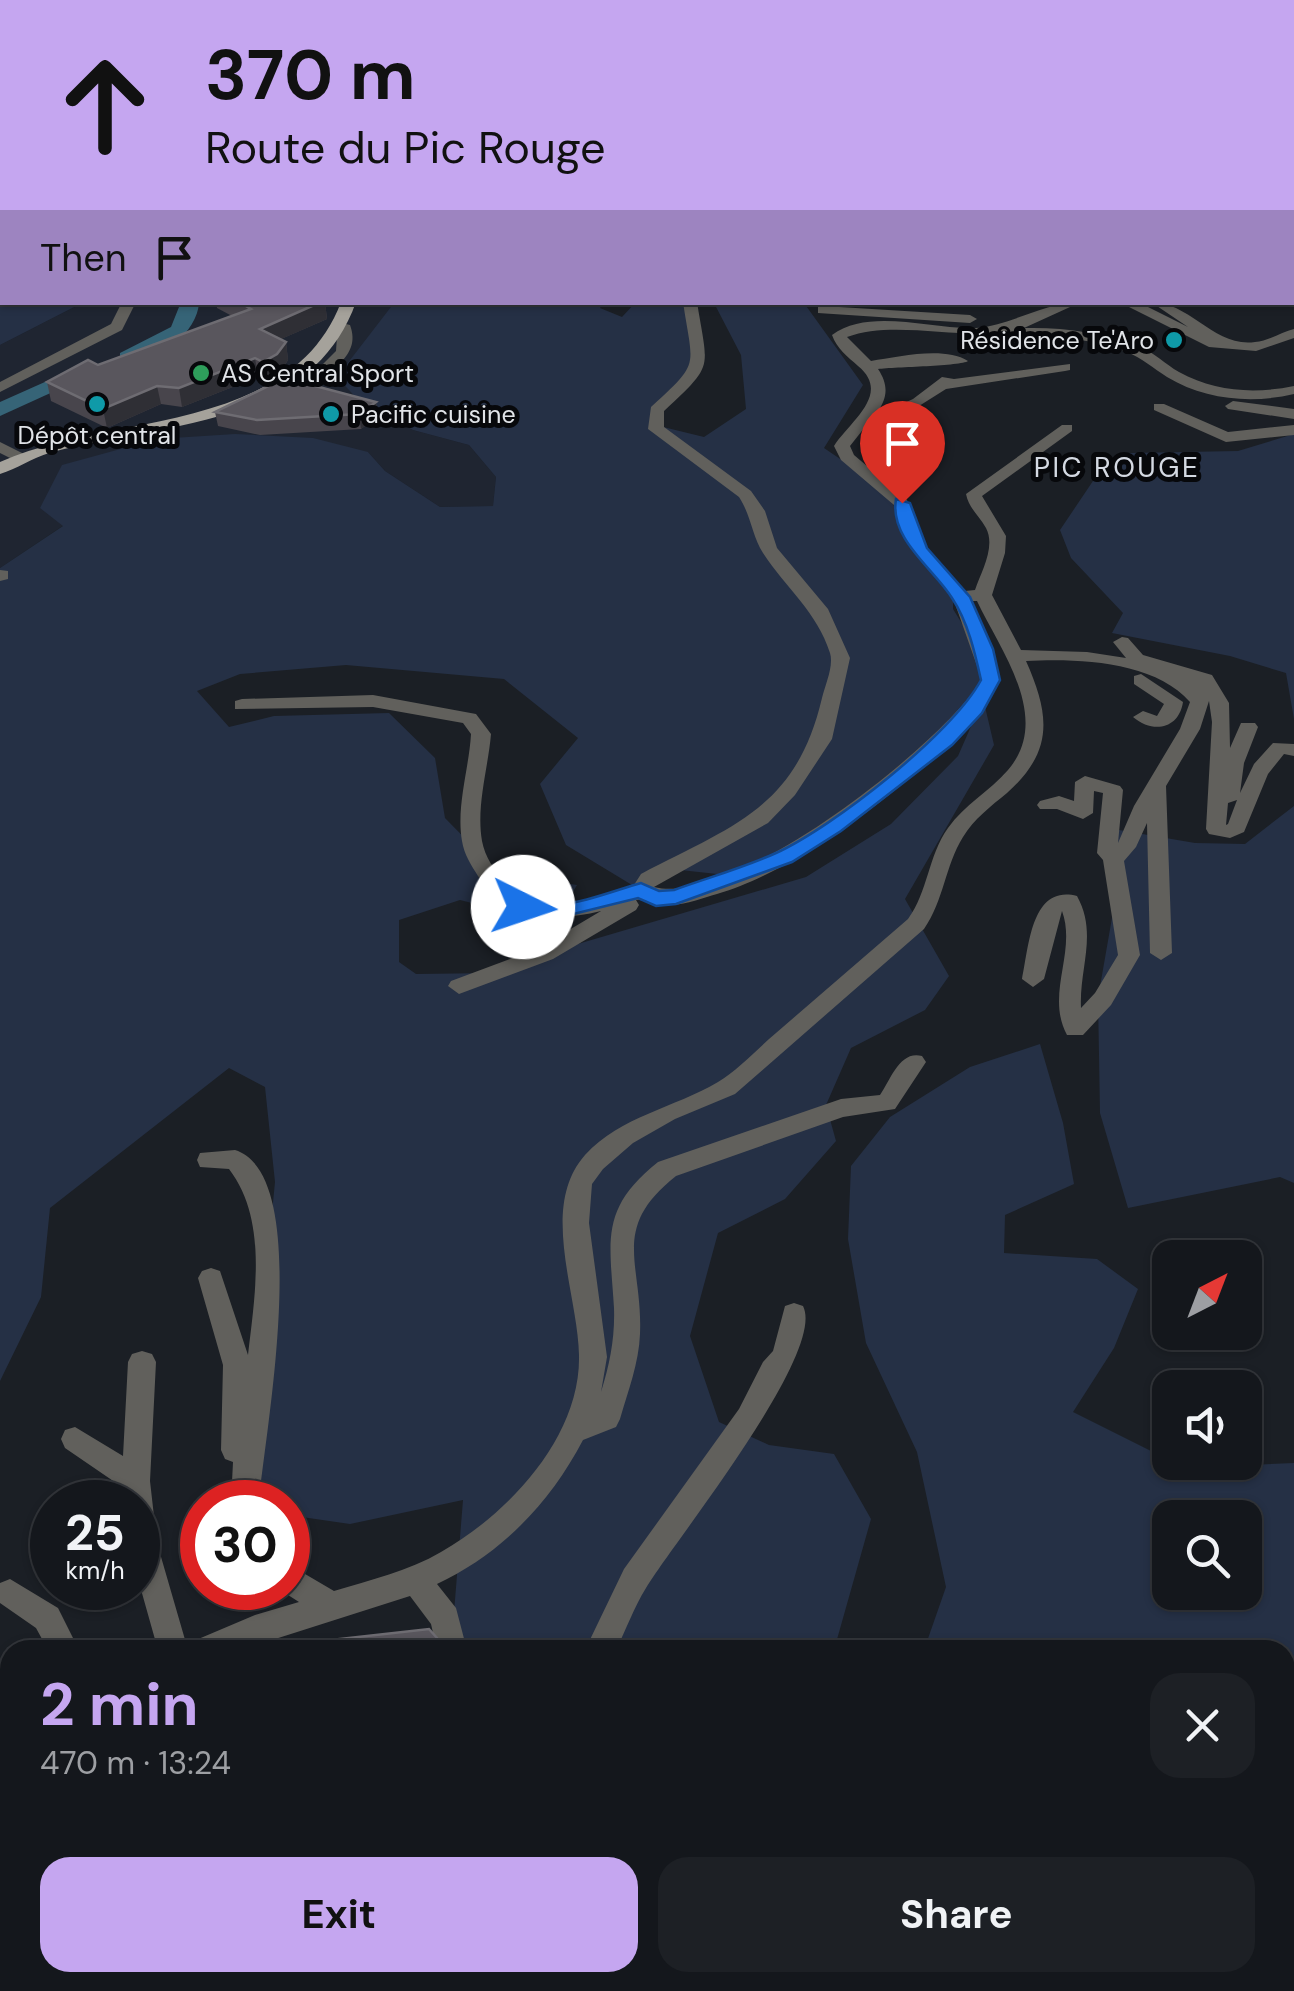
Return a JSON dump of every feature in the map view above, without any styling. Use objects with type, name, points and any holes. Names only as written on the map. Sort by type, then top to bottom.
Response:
[{"type":"main road","points":[[0,469],[71,443],[215,414],[238,404],[313,365],[343,324],[348,305]]},
{"type":"street","points":[[0,388],[117,326],[128,305]]},
{"type":"street","points":[[459,986],[546,954],[642,892],[648,879],[760,820],[788,790],[822,739],[841,658],[819,610],[768,549],[758,510],[745,494],[656,430],[656,410],[696,373],[699,360],[690,305]]},
{"type":"street","points":[[824,310],[992,319],[1039,305]]},
{"type":"street","points":[[975,332],[1016,326],[1067,305]]},
{"type":"street","points":[[1132,305],[1209,343],[1256,347],[1294,332]]},
{"type":"street","points":[[1163,305],[1224,344],[1257,340],[1294,318]]},
{"type":"street","points":[[309,394],[310,386],[346,346],[343,324]]},
{"type":"street","points":[[224,1640],[414,1579],[452,1562],[507,1522],[553,1470],[584,1410],[593,1357],[576,1223],[580,1183],[594,1162],[624,1137],[727,1088],[926,912],[935,897],[951,838],[1020,769],[1033,738],[1031,695],[1016,656],[972,596],[919,549],[902,503],[847,457],[842,446],[879,398],[878,381],[868,366],[841,345],[842,330],[864,326],[1074,335],[1121,348],[1220,393],[1254,396],[1294,390]]},
{"type":"street","points":[[1121,348],[1164,378],[1205,398],[1248,410],[1294,414]]},
{"type":"street","points":[[868,366],[918,359],[961,361]]},
{"type":"street","points":[[860,422],[880,420],[944,383],[1064,368]]},
{"type":"street","points":[[1159,407],[1226,437],[1294,430]]},
{"type":"street","points":[[242,704],[373,701],[468,718],[481,734],[472,845],[504,894],[523,907],[549,913],[642,892],[676,897],[785,857],[834,826],[945,741],[984,698],[991,680],[972,596],[998,545],[997,531],[976,506],[974,494],[1068,428]]},
{"type":"street","points":[[0,448],[22,459]]},
{"type":"street","points":[[1122,642],[1137,658],[1192,673],[1206,682],[1220,703],[1216,829],[1230,832],[1244,810],[1254,775],[1266,759],[1280,748],[1294,750]]},
{"type":"street","points":[[1016,656],[1077,656],[1206,682]]},
{"type":"street","points":[[1077,656],[1145,682],[1174,702],[1172,713],[1159,723],[1143,717]]},
{"type":"street","points":[[1113,858],[1130,842],[1200,701],[1186,686],[1143,669]]},
{"type":"street","points":[[1215,806],[1226,804],[1234,763],[1248,726]]},
{"type":"street","points":[[1033,979],[1048,911],[1060,900],[1069,901],[1080,937],[1066,1014],[1075,1029],[1104,999],[1130,955],[1113,858],[1107,853],[1114,798],[1110,786],[1085,782],[1083,813],[1059,802],[1047,806]]},
{"type":"street","points":[[1156,786],[1161,952]]},
{"type":"street","points":[[575,1428],[590,1428],[606,1419],[623,1366],[627,1334],[622,1262],[624,1223],[628,1201],[642,1185],[667,1169],[841,1108],[887,1103],[914,1062]]},
{"type":"street","points":[[209,1160],[234,1159],[250,1177],[269,1260],[262,1371],[247,1480]]},
{"type":"street","points":[[210,1278],[237,1365],[235,1458],[240,1480]]},
{"type":"street","points":[[605,1640],[635,1579],[749,1418],[773,1370],[786,1355],[794,1314]]},
{"type":"street","points":[[136,1480],[142,1362]]},
{"type":"street","points":[[74,1440],[134,1480]]},
{"type":"street","points":[[414,1579],[445,1618],[450,1640]]},
{"type":"street","points":[[10,1592],[46,1618],[58,1640]]},
{"type":"street","points":[[310,1592],[333,1607]]},
{"type":"street","points":[[160,1605],[170,1640]]},
{"type":"street","points":[[290,1610],[294,1618]]},
{"type":"shaded area","points":[[0,305],[78,305],[0,345]]},
{"type":"shaded area","points":[[78,305],[393,305],[361,403],[413,430],[469,445],[496,477],[493,506],[440,507],[385,471],[368,452],[64,525],[0,568],[0,345]]},
{"type":"shaded area","points":[[392,305],[602,305],[600,308],[622,317],[633,305],[687,305],[694,341],[692,367],[680,389],[653,416],[655,425],[704,437],[746,409],[741,355],[715,305],[805,305],[863,385],[824,448],[883,488],[982,656],[983,698],[994,745],[905,899],[949,976],[925,1010],[851,1048],[826,1105],[836,1141],[785,1199],[718,1233],[690,1336],[719,1422],[769,1445],[834,1454],[871,1519],[837,1640],[452,1640],[463,1500],[350,1524],[310,1518],[310,1480],[253,1480],[260,1335],[275,1182],[265,1087],[229,1068],[50,1208],[41,1297],[0,1381],[0,568],[63,526],[40,508],[62,465],[157,439],[235,434],[313,438],[368,452],[385,471],[440,507],[493,506],[496,477],[469,445],[413,430],[361,403],[337,377]],"holes":[[[346,665],[504,679],[578,738],[540,784],[566,845],[665,905],[646,885],[671,869],[745,877],[943,740],[983,699],[958,756],[891,824],[806,877],[571,946],[496,973],[416,974],[399,962],[399,920],[460,900],[554,924],[577,885],[499,873],[445,818],[435,758],[389,713],[274,716],[229,727],[197,691],[240,674]]]},
{"type":"shaded area","points":[[1294,434],[1294,719],[1286,673],[1230,656],[1112,633],[1123,613],[1071,558],[1060,530],[1097,475],[1130,453],[1238,451]]},
{"type":"shaded area","points":[[1294,806],[1294,1183],[1280,1177],[1128,1208],[1100,1113],[1098,998],[1116,895],[1113,829],[1195,843],[1245,844]]},
{"type":"shaded area","points":[[1040,1044],[1063,1123],[1074,1184],[1005,1215],[1004,1253],[1097,1259],[1138,1289],[1114,1348],[1073,1412],[1152,1452],[1152,1480],[1262,1480],[1262,1464],[1294,1463],[1294,1640],[927,1640],[946,1587],[917,1452],[866,1343],[848,1239],[851,1166],[890,1117],[970,1067]]},
{"type":"building","points":[[244,305],[314,305],[260,329],[286,342],[277,354],[263,362],[255,358],[179,388],[157,386],[103,409],[47,382],[88,360],[98,365],[251,309]]},
{"type":"building","points":[[285,378],[376,402],[359,414],[257,420],[215,412]]},
{"type":"building","points":[[429,1629],[437,1638],[437,1640],[332,1640]]},
{"type":"waterway","points":[[127,357],[178,331],[185,323],[190,305]]},
{"type":"waterway","points":[[0,410],[83,371]]},
{"type":"place","name":"Résidence Te'Aro","points":[[1174,340]]},
{"type":"place","name":"AS Central Sport","points":[[201,373]]},
{"type":"place","name":"Dépôt central","points":[[97,404]]},
{"type":"place","name":"Pacific cuisine","points":[[331,414]]},
{"type":"district","name":"PIC ROUGE","points":[[1117,467]]},
{"type":"route","points":[[523,907],[549,913],[615,900],[641,890],[644,896],[676,897],[724,882],[785,857],[834,826],[945,741],[984,698],[991,671],[961,597],[919,549],[902,503]]}]
